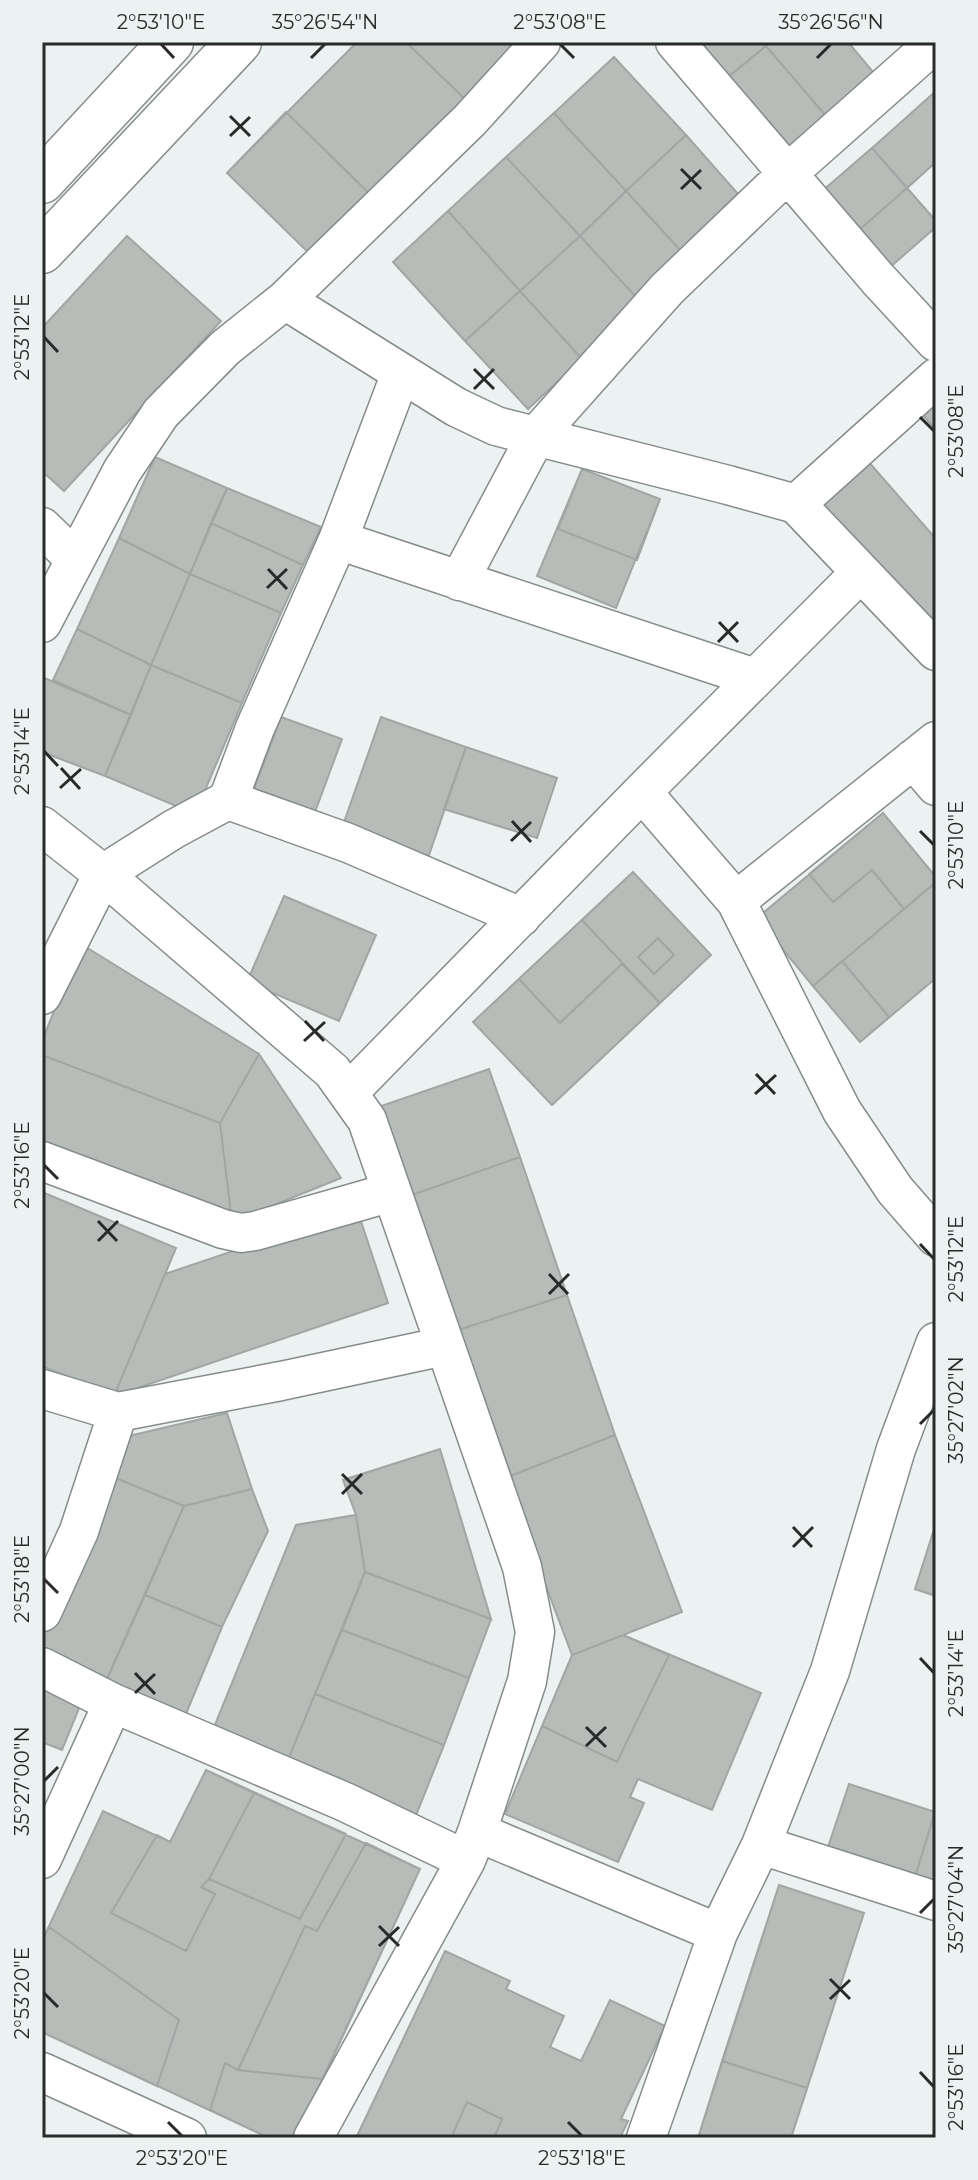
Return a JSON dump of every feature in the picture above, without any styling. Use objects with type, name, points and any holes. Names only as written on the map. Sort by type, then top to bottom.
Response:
[{"type":"main road","points":[[42,181],[171,42]]},
{"type":"main road","points":[[42,251],[239,42]]},
{"type":"street","points":[[42,623],[122,471],[161,413],[225,348],[285,300],[470,120],[541,42]]},
{"type":"street","points":[[675,42],[877,278],[936,342]]},
{"type":"street","points":[[459,581],[536,436],[667,289],[788,173],[936,42]]},
{"type":"street","points":[[285,300],[456,407],[496,426],[796,504],[936,651]]},
{"type":"street","points":[[42,995],[103,874],[174,829],[228,800],[255,728],[338,540],[401,373]]},
{"type":"street","points":[[796,504],[936,378]]},
{"type":"street","points":[[42,527],[75,559]]},
{"type":"street","points":[[338,540],[755,678]]},
{"type":"street","points":[[348,1093],[860,573]]},
{"type":"street","points":[[736,901],[928,762]]},
{"type":"street","points":[[642,792],[736,901],[842,1111],[895,1190],[936,1237]]},
{"type":"street","points":[[228,800],[348,843],[521,917]]},
{"type":"street","points":[[42,826],[103,874],[332,1071],[367,1120],[522,1567],[535,1632],[527,1681],[471,1846],[313,2138]]},
{"type":"street","points":[[42,1161],[241,1233],[392,1192]]},
{"type":"street","points":[[646,2138],[718,1933],[761,1845],[830,1671],[896,1449],[936,1342]]},
{"type":"street","points":[[42,1389],[118,1412],[445,1346]]},
{"type":"street","points":[[42,1612],[79,1531],[118,1412]]},
{"type":"street","points":[[42,1667],[113,1703],[345,1802],[718,1933]]},
{"type":"street","points":[[42,1859],[113,1703]]},
{"type":"street","points":[[761,1845],[936,1901]]},
{"type":"street","points":[[42,2072],[187,2138]]},
{"type":"building","points":[[357,42],[406,42],[472,106],[317,261],[227,173]]},
{"type":"building","points":[[406,42],[520,42],[472,106]]},
{"type":"building","points":[[688,42],[763,42],[766,46],[722,82]]},
{"type":"building","points":[[770,42],[848,42],[884,85],[832,123],[766,46]]},
{"type":"building","points":[[766,46],[832,123],[792,159],[722,82]]},
{"type":"building","points":[[614,57],[686,135],[626,191],[554,113]]},
{"type":"building","points":[[936,91],[936,162],[907,188],[872,148]]},
{"type":"building","points":[[286,112],[377,201],[317,261],[227,173]]},
{"type":"building","points":[[554,113],[626,191],[580,236],[506,157]]},
{"type":"building","points":[[686,135],[738,194],[681,251],[626,191]]},
{"type":"building","points":[[872,148],[907,188],[849,239],[814,198]]},
{"type":"building","points":[[506,157],[580,236],[520,291],[448,211]]},
{"type":"building","points":[[907,188],[936,221],[936,227],[881,275],[849,239]]},
{"type":"building","points":[[626,191],[681,251],[636,297],[580,236]]},
{"type":"building","points":[[448,211],[520,291],[465,341],[393,262]]},
{"type":"building","points":[[127,236],[221,321],[64,491],[42,471],[42,328]]},
{"type":"building","points":[[580,236],[636,297],[582,359],[520,291]]},
{"type":"building","points":[[520,291],[582,359],[528,409],[465,341]]},
{"type":"building","points":[[936,402],[936,430],[922,414]]},
{"type":"building","points":[[155,457],[227,488],[190,574],[119,538]]},
{"type":"building","points":[[867,460],[936,539],[936,645],[814,504]]},
{"type":"building","points":[[582,469],[660,499],[616,608],[537,576]]},
{"type":"building","points":[[582,469],[660,499],[637,560],[558,529]]},
{"type":"building","points":[[227,488],[321,527],[303,565],[211,523]]},
{"type":"building","points":[[211,523],[303,565],[281,613],[190,574]]},
{"type":"building","points":[[119,538],[190,574],[151,665],[77,629]]},
{"type":"building","points":[[190,574],[281,613],[242,703],[151,665]]},
{"type":"building","points":[[77,629],[151,665],[131,715],[53,680]]},
{"type":"building","points":[[151,665],[242,703],[195,814],[105,776]]},
{"type":"building","points":[[42,677],[131,715],[105,776],[42,752]]},
{"type":"building","points":[[281,717],[342,739],[315,812],[254,789]]},
{"type":"building","points":[[381,717],[466,747],[428,858],[342,828]]},
{"type":"building","points":[[466,747],[557,778],[537,838],[444,809]]},
{"type":"building","points":[[883,813],[936,877],[936,882],[813,986],[757,918]]},
{"type":"building","points":[[883,813],[936,877],[936,882],[904,909],[872,870],[833,902],[809,874]]},
{"type":"building","points":[[633,872],[711,955],[552,1105],[473,1022]]},
{"type":"building","points":[[633,872],[711,955],[660,1003],[582,920]]},
{"type":"building","points":[[936,882],[936,978],[860,1042],[813,986]]},
{"type":"building","points":[[284,896],[376,935],[339,1021],[247,982]]},
{"type":"building","points":[[658,938],[674,955],[654,974],[638,957]]},
{"type":"building","points":[[81,944],[259,1054],[220,1123],[42,1055],[42,1041]]},
{"type":"building","points":[[842,961],[889,1017],[860,1042],[813,986]]},
{"type":"building","points":[[622,964],[660,1003],[552,1105],[473,1022],[519,979],[560,1023]]},
{"type":"building","points":[[259,1054],[341,1178],[232,1222],[220,1123]]},
{"type":"building","points":[[42,1055],[220,1123],[232,1222],[42,1149]]},
{"type":"building","points":[[489,1069],[520,1157],[409,1196],[378,1107]]},
{"type":"building","points":[[520,1157],[567,1295],[455,1331],[409,1196]]},
{"type":"building","points":[[42,1192],[176,1248],[114,1396],[42,1366]]},
{"type":"building","points":[[357,1209],[388,1303],[114,1396],[165,1274]]},
{"type":"building","points":[[567,1295],[615,1435],[505,1478],[455,1331]]},
{"type":"building","points":[[227,1413],[252,1489],[184,1506],[113,1477],[124,1437]]},
{"type":"building","points":[[615,1435],[682,1612],[572,1655],[505,1478]]},
{"type":"building","points":[[440,1449],[491,1619],[365,1572],[356,1515],[343,1480]]},
{"type":"building","points":[[113,1477],[184,1506],[102,1690],[42,1657],[42,1636]]},
{"type":"building","points":[[252,1489],[268,1531],[222,1627],[145,1595],[184,1506]]},
{"type":"building","points":[[356,1515],[365,1572],[283,1772],[208,1742],[296,1525]]},
{"type":"building","points":[[936,1523],[936,1596],[915,1589]]},
{"type":"building","points":[[936,1523],[936,1596],[915,1589]]},
{"type":"building","points":[[365,1572],[491,1619],[469,1678],[342,1630]]},
{"type":"building","points":[[145,1595],[222,1627],[181,1726],[102,1690]]},
{"type":"building","points":[[342,1630],[469,1678],[444,1745],[315,1694]]},
{"type":"building","points":[[623,1635],[669,1655],[617,1762],[542,1726],[572,1655]]},
{"type":"building","points":[[623,1635],[761,1693],[712,1810],[638,1779],[630,1797],[644,1803],[618,1862],[505,1814],[572,1655]]},
{"type":"building","points":[[42,1679],[84,1696],[62,1750],[42,1742]]},
{"type":"building","points":[[315,1694],[444,1745],[413,1823],[283,1772]]},
{"type":"building","points":[[206,1770],[420,1869],[295,2138],[269,2138],[42,2032],[42,1941],[103,1811],[170,1842]]},
{"type":"building","points":[[206,1770],[254,1793],[209,1879],[201,1887],[215,1894],[186,1951],[111,1913],[157,1835],[170,1842]]},
{"type":"building","points":[[849,1784],[935,1812],[936,1809],[936,1899],[823,1862]]},
{"type":"building","points":[[254,1793],[346,1834],[300,1919],[209,1879]]},
{"type":"building","points":[[936,1813],[936,1899],[911,1890]]},
{"type":"building","points":[[366,1843],[420,1869],[323,2079],[238,2070],[305,1926],[317,1931]]},
{"type":"building","points":[[779,1885],[864,1913],[791,2138],[698,2138]]},
{"type":"building","points":[[779,1885],[864,1913],[807,2088],[722,2061]]},
{"type":"building","points":[[49,1927],[179,2020],[157,2086],[42,2032],[42,1941]]},
{"type":"building","points":[[445,1951],[510,1981],[506,1989],[564,2016],[550,2047],[581,2061],[610,2000],[665,2026],[621,2119],[628,2121],[620,2138],[356,2138]]},
{"type":"building","points":[[722,2061],[807,2088],[791,2138],[698,2138]]},
{"type":"building","points":[[225,2063],[238,2070],[323,2079],[295,2138],[269,2138],[210,2110]]},
{"type":"building","points":[[467,2102],[502,2119],[494,2138],[451,2138]]}]
